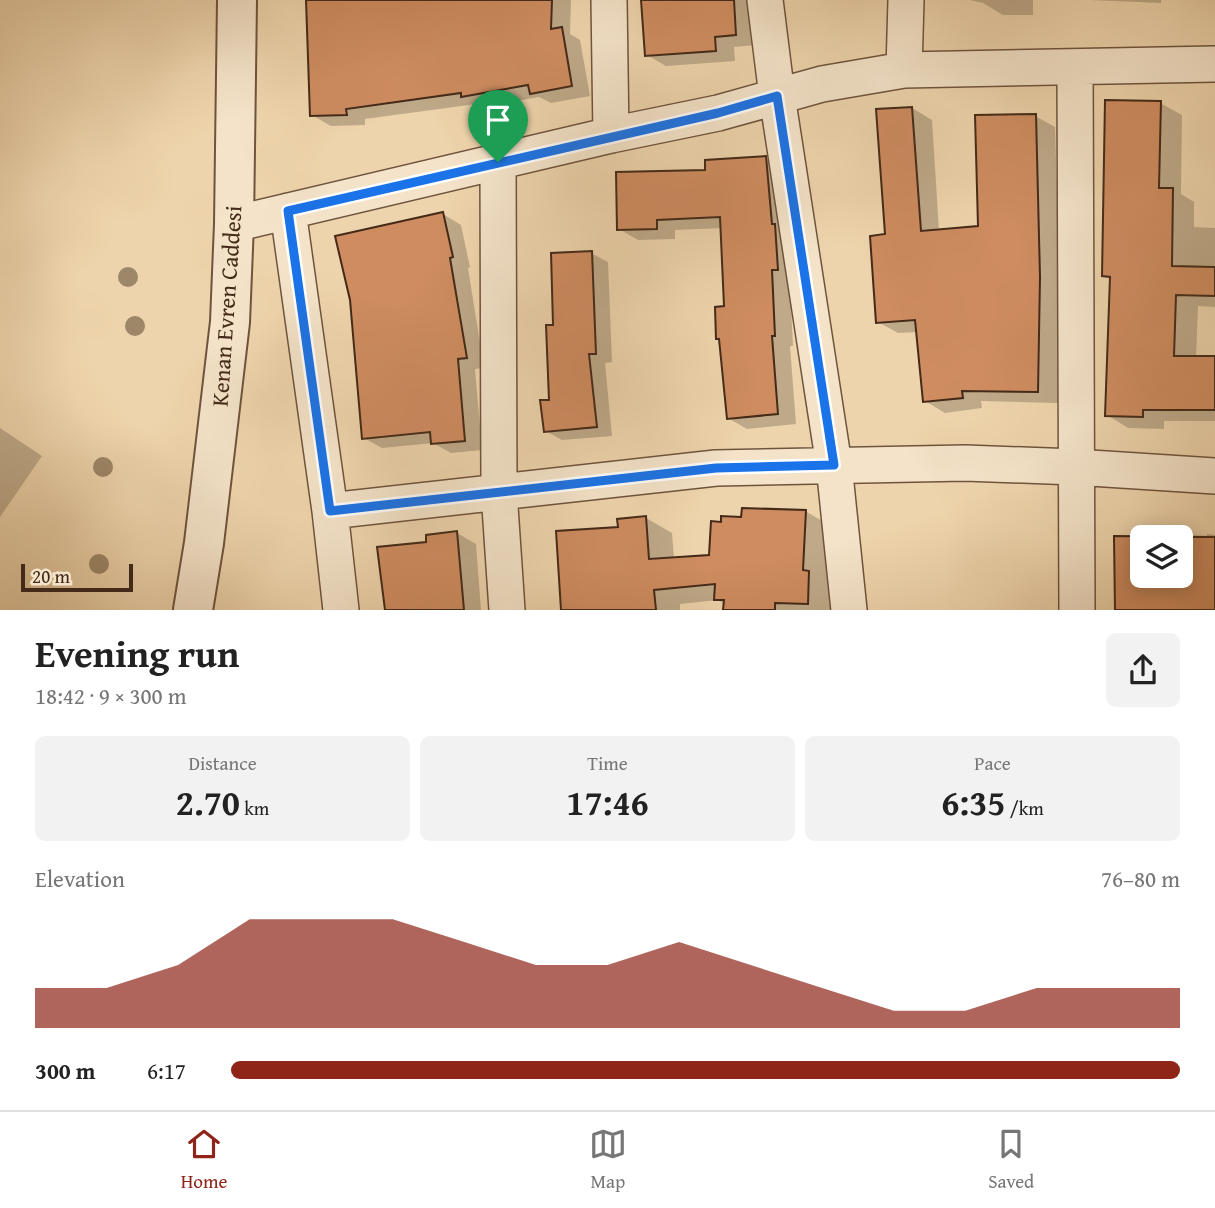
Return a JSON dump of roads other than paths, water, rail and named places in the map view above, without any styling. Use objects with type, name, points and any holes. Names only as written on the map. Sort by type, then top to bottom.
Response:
[{"type":"street","name":"Kenan Evren Caddesi","points":[[192,610],[204,543],[230,322],[237,0]]},
{"type":"street","points":[[609,0],[611,135]]},
{"type":"street","points":[[765,0],[777,96],[834,465],[849,610]]},
{"type":"street","points":[[904,70],[906,0]]},
{"type":"street","points":[[234,224],[611,135],[718,113],[822,84],[904,70],[1215,64]]},
{"type":"street","points":[[1075,68],[1077,610]]},
{"type":"street","points":[[498,162],[499,492],[507,610]]},
{"type":"street","points":[[288,211],[330,511],[341,610]]},
{"type":"street","points":[[330,511],[716,468],[965,463],[1215,476]]}]
